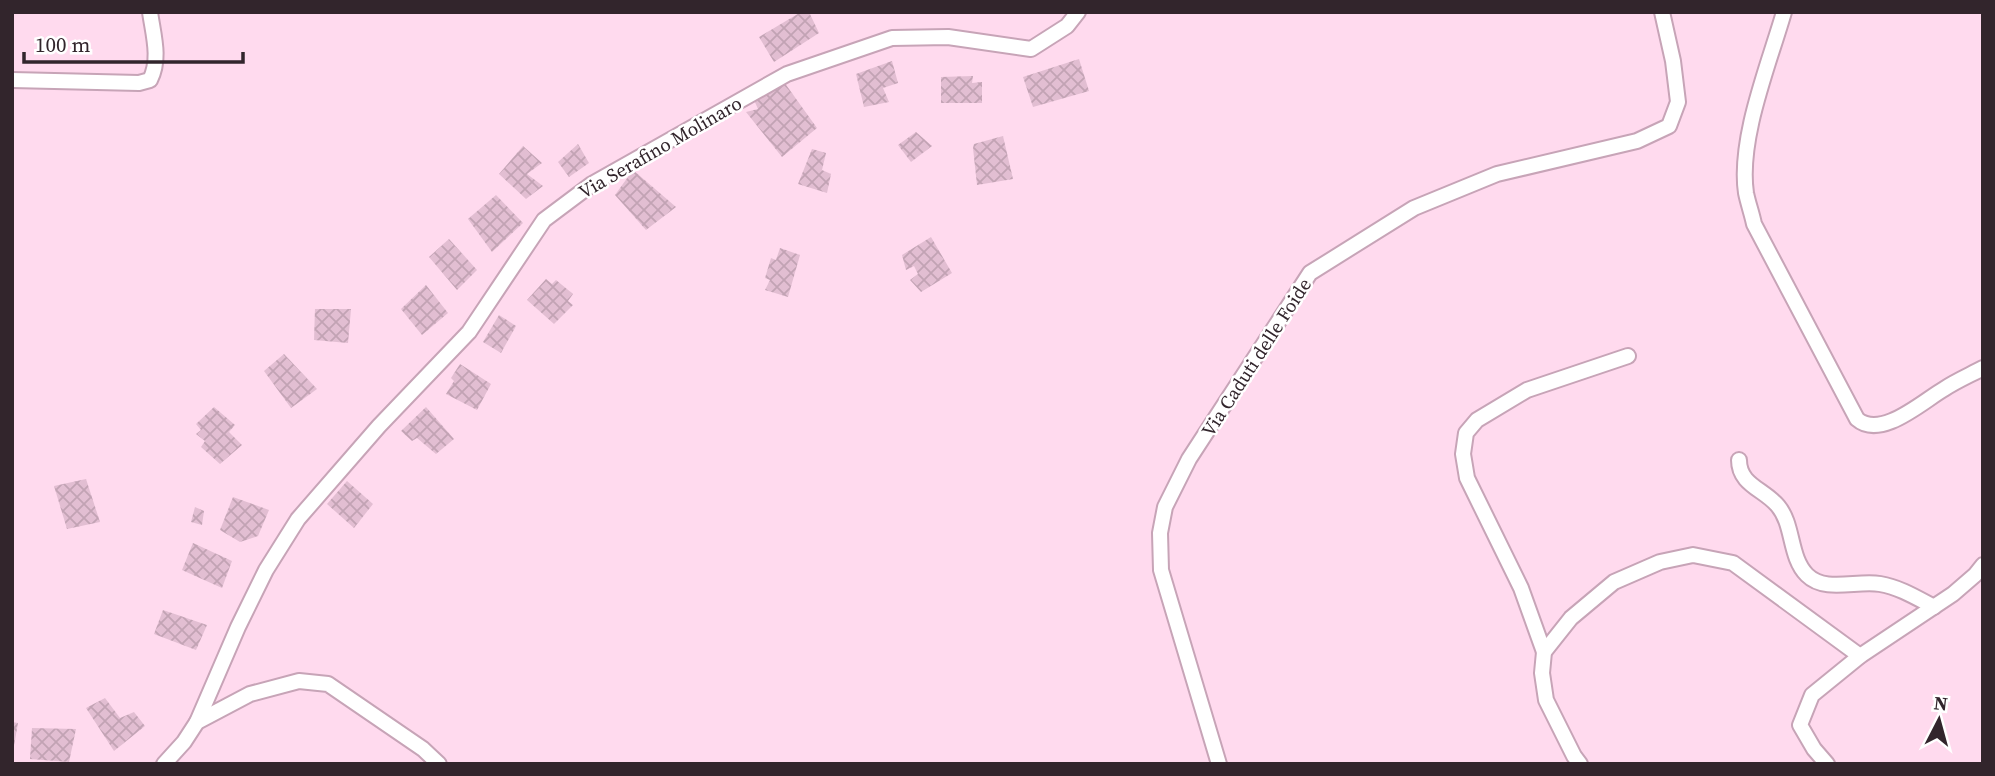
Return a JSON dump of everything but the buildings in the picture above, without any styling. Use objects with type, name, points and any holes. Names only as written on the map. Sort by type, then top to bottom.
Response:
[{"type":"street","points":[[12,80],[139,83],[150,80],[155,71],[156,53],[149,12]]},
{"type":"street","name":"Via Serafino Molinaro","points":[[164,764],[184,743],[197,722],[260,581],[298,519],[379,426],[469,332],[544,220],[592,184],[787,74],[892,38],[948,37],[1031,49],[1067,26],[1078,12]]},
{"type":"street","name":"Via Caduti delle Foide","points":[[1219,764],[1161,570],[1160,533],[1165,507],[1189,459],[1310,273],[1414,208],[1497,174],[1637,141],[1669,126],[1678,102],[1673,61],[1661,12]]},
{"type":"street","points":[[1784,12],[1752,121],[1745,159],[1746,192],[1754,224],[1857,419],[1863,424],[1879,425],[1909,413],[1943,389],[1983,368]]},
{"type":"street","points":[[1580,764],[1546,699],[1542,673],[1544,652],[1521,588],[1467,478],[1463,454],[1466,433],[1477,420],[1527,390],[1628,356]]},
{"type":"street","points":[[1739,460],[1739,469],[1746,481],[1778,506],[1784,515],[1799,565],[1807,576],[1829,584],[1877,583],[1890,586],[1934,607]]},
{"type":"street","points":[[1544,652],[1571,618],[1614,582],[1660,562],[1693,555],[1733,563],[1860,656]]},
{"type":"street","points":[[1827,764],[1814,750],[1800,725],[1812,695],[1860,656],[1953,594],[1983,565]]},
{"type":"street","points":[[197,722],[250,694],[299,681],[328,684],[423,749],[439,764]]}]
